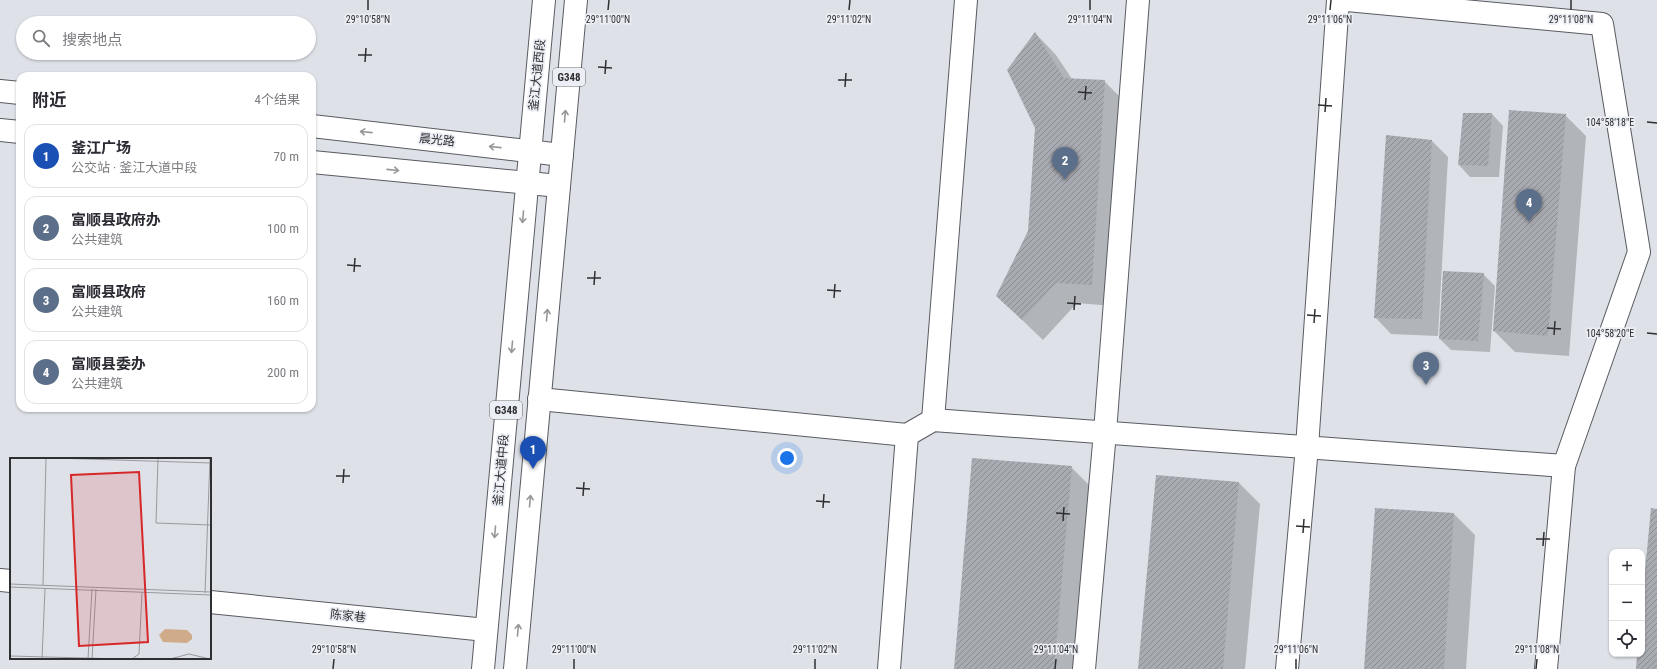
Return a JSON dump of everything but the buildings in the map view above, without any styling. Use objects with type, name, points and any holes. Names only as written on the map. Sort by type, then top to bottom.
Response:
[{"type":"main road","name":"釜江大道西段","points":[[529,151],[544,0]]},
{"type":"main road","name":"G348","points":[[515,669],[576,0]]},
{"type":"main road","points":[[933,420],[966,0]]},
{"type":"main road","points":[[1084,669],[1105,432],[1138,0]]},
{"type":"main road","points":[[1287,669],[1306,447],[1338,0]]},
{"type":"main road","points":[[1347,0],[1602,24],[1648,253],[1564,466],[1546,669]]},
{"type":"main road","points":[[0,91],[16,93]]},
{"type":"main road","name":"晨光路","points":[[316,126],[562,155]]},
{"type":"main road","points":[[0,130],[16,132]]},
{"type":"main road","name":"釜江大道中段","points":[[483,669],[529,151]]},
{"type":"main road","points":[[316,162],[559,186]]},
{"type":"main road","points":[[539,399],[906,435],[933,420],[1564,466]]},
{"type":"main road","points":[[889,669],[906,435]]},
{"type":"main road","points":[[0,580],[10,581]]},
{"type":"main road","name":"陈家巷","points":[[211,602],[486,630]]},
{"type":"place","name":"富顺县政府办","points":[[1065,180]]},
{"type":"place","name":"富顺县委办","points":[[1529,222]]},
{"type":"place","name":"富顺县政府","points":[[1426,385]]},
{"type":"place","name":"釜江广场","points":[[533,469]]}]
